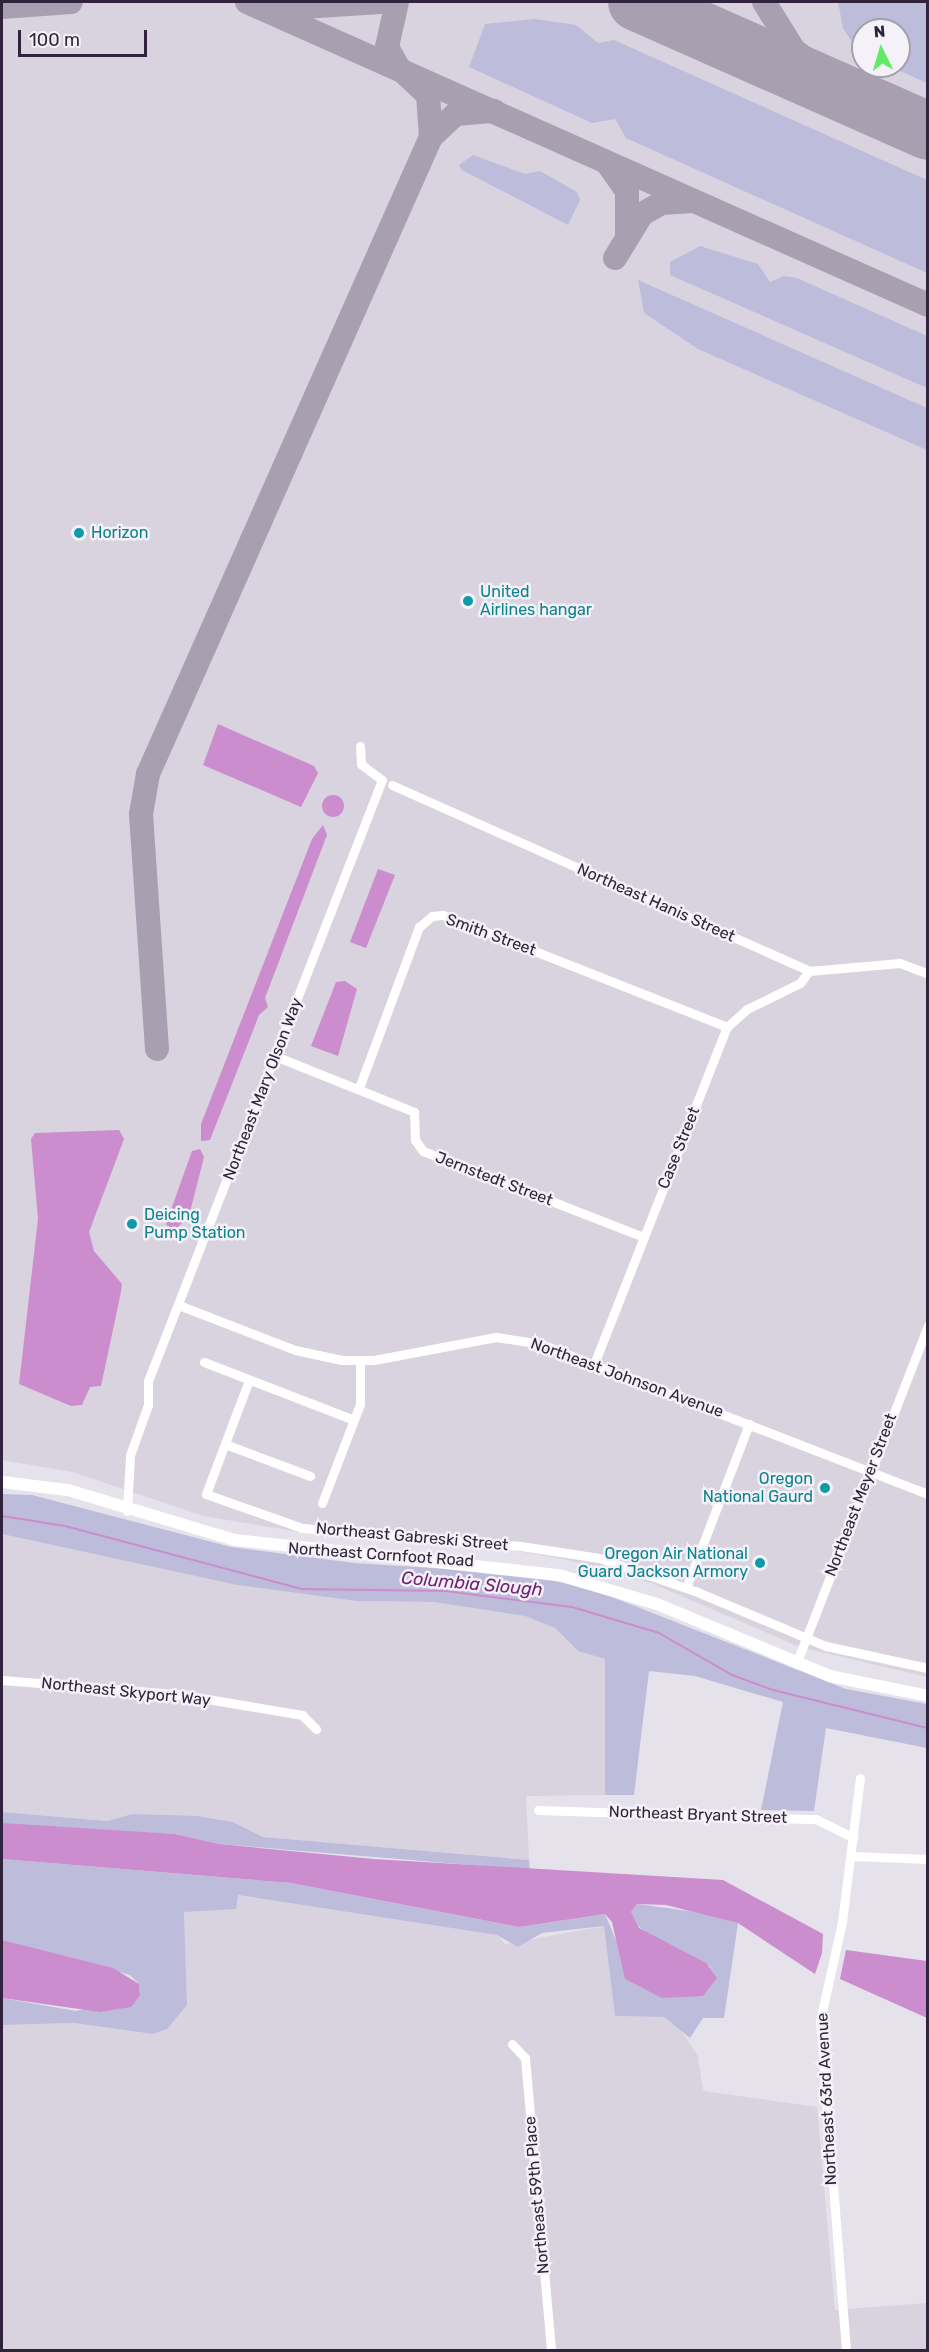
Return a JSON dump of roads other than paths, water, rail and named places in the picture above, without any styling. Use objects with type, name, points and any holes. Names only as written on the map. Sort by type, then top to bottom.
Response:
[{"type":"street","name":"Northeast Mary Olson Way","points":[[127,1511],[130,1455],[148,1406],[148,1381],[181,1306],[274,1056],[382,780],[361,764],[360,746]]},
{"type":"street","name":"Northeast Hanis Street","points":[[392,785],[808,971],[900,963],[927,975]]},
{"type":"street","name":"Smith Street","points":[[359,1088],[419,927],[432,916],[443,915],[727,1027]]},
{"type":"street","name":"Case Street","points":[[594,1364],[727,1027],[747,1008],[800,983],[808,971]]},
{"type":"street","name":"Jernstedt Street","points":[[274,1056],[359,1088],[414,1112],[415,1140],[423,1150],[644,1237]]},
{"type":"street","name":"Northeast Johnson Avenue","points":[[181,1306],[310,1355],[360,1361],[496,1337],[541,1344],[927,1494]]},
{"type":"street","name":"Northeast Meyer Street","points":[[796,1664],[927,1325]]},
{"type":"street","points":[[322,1503],[361,1397],[360,1361]]},
{"type":"street","points":[[204,1362],[354,1420]]},
{"type":"street","points":[[249,1380],[225,1444],[310,1476]]},
{"type":"street","points":[[686,1588],[749,1424]]},
{"type":"street","name":"Northeast Gabreski Street","points":[[225,1444],[206,1494],[302,1528],[521,1546],[599,1558],[686,1588],[805,1638],[927,1668]]},
{"type":"street","name":"Northeast Cornfoot Road","points":[[2,1482],[53,1486],[202,1534],[298,1550],[478,1562],[559,1575],[657,1604],[796,1664],[927,1696]]},
{"type":"street","name":"Northeast Skyport Way","points":[[2,1680],[177,1694],[302,1715],[316,1729]]},
{"type":"street","name":"Northeast 63rd Avenue","points":[[846,2350],[820,2021],[854,1838],[860,1778]]},
{"type":"street","name":"Northeast Bryant Street","points":[[538,1810],[816,1819],[854,1838]]},
{"type":"street","points":[[851,1856],[927,1859]]},
{"type":"street","name":"Northeast 59th Place","points":[[512,2044],[525,2058],[551,2350]]},
{"type":"waterway","name":"Columbia Slough","points":[[2,1516],[65,1526],[301,1589],[445,1591],[572,1607],[659,1633],[732,1675],[773,1690],[928,1728]]},
{"type":"place","name":"Horizon","points":[[79,533]]},
{"type":"place","name":"United Airlines hangar","points":[[468,601]]},
{"type":"place","name":"Deicing Pump Station","points":[[132,1224]]},
{"type":"place","name":"Oregon National Gaurd","points":[[825,1488]]},
{"type":"place","name":"Oregon Air National Guard Jackson Armory","points":[[760,1563]]}]
